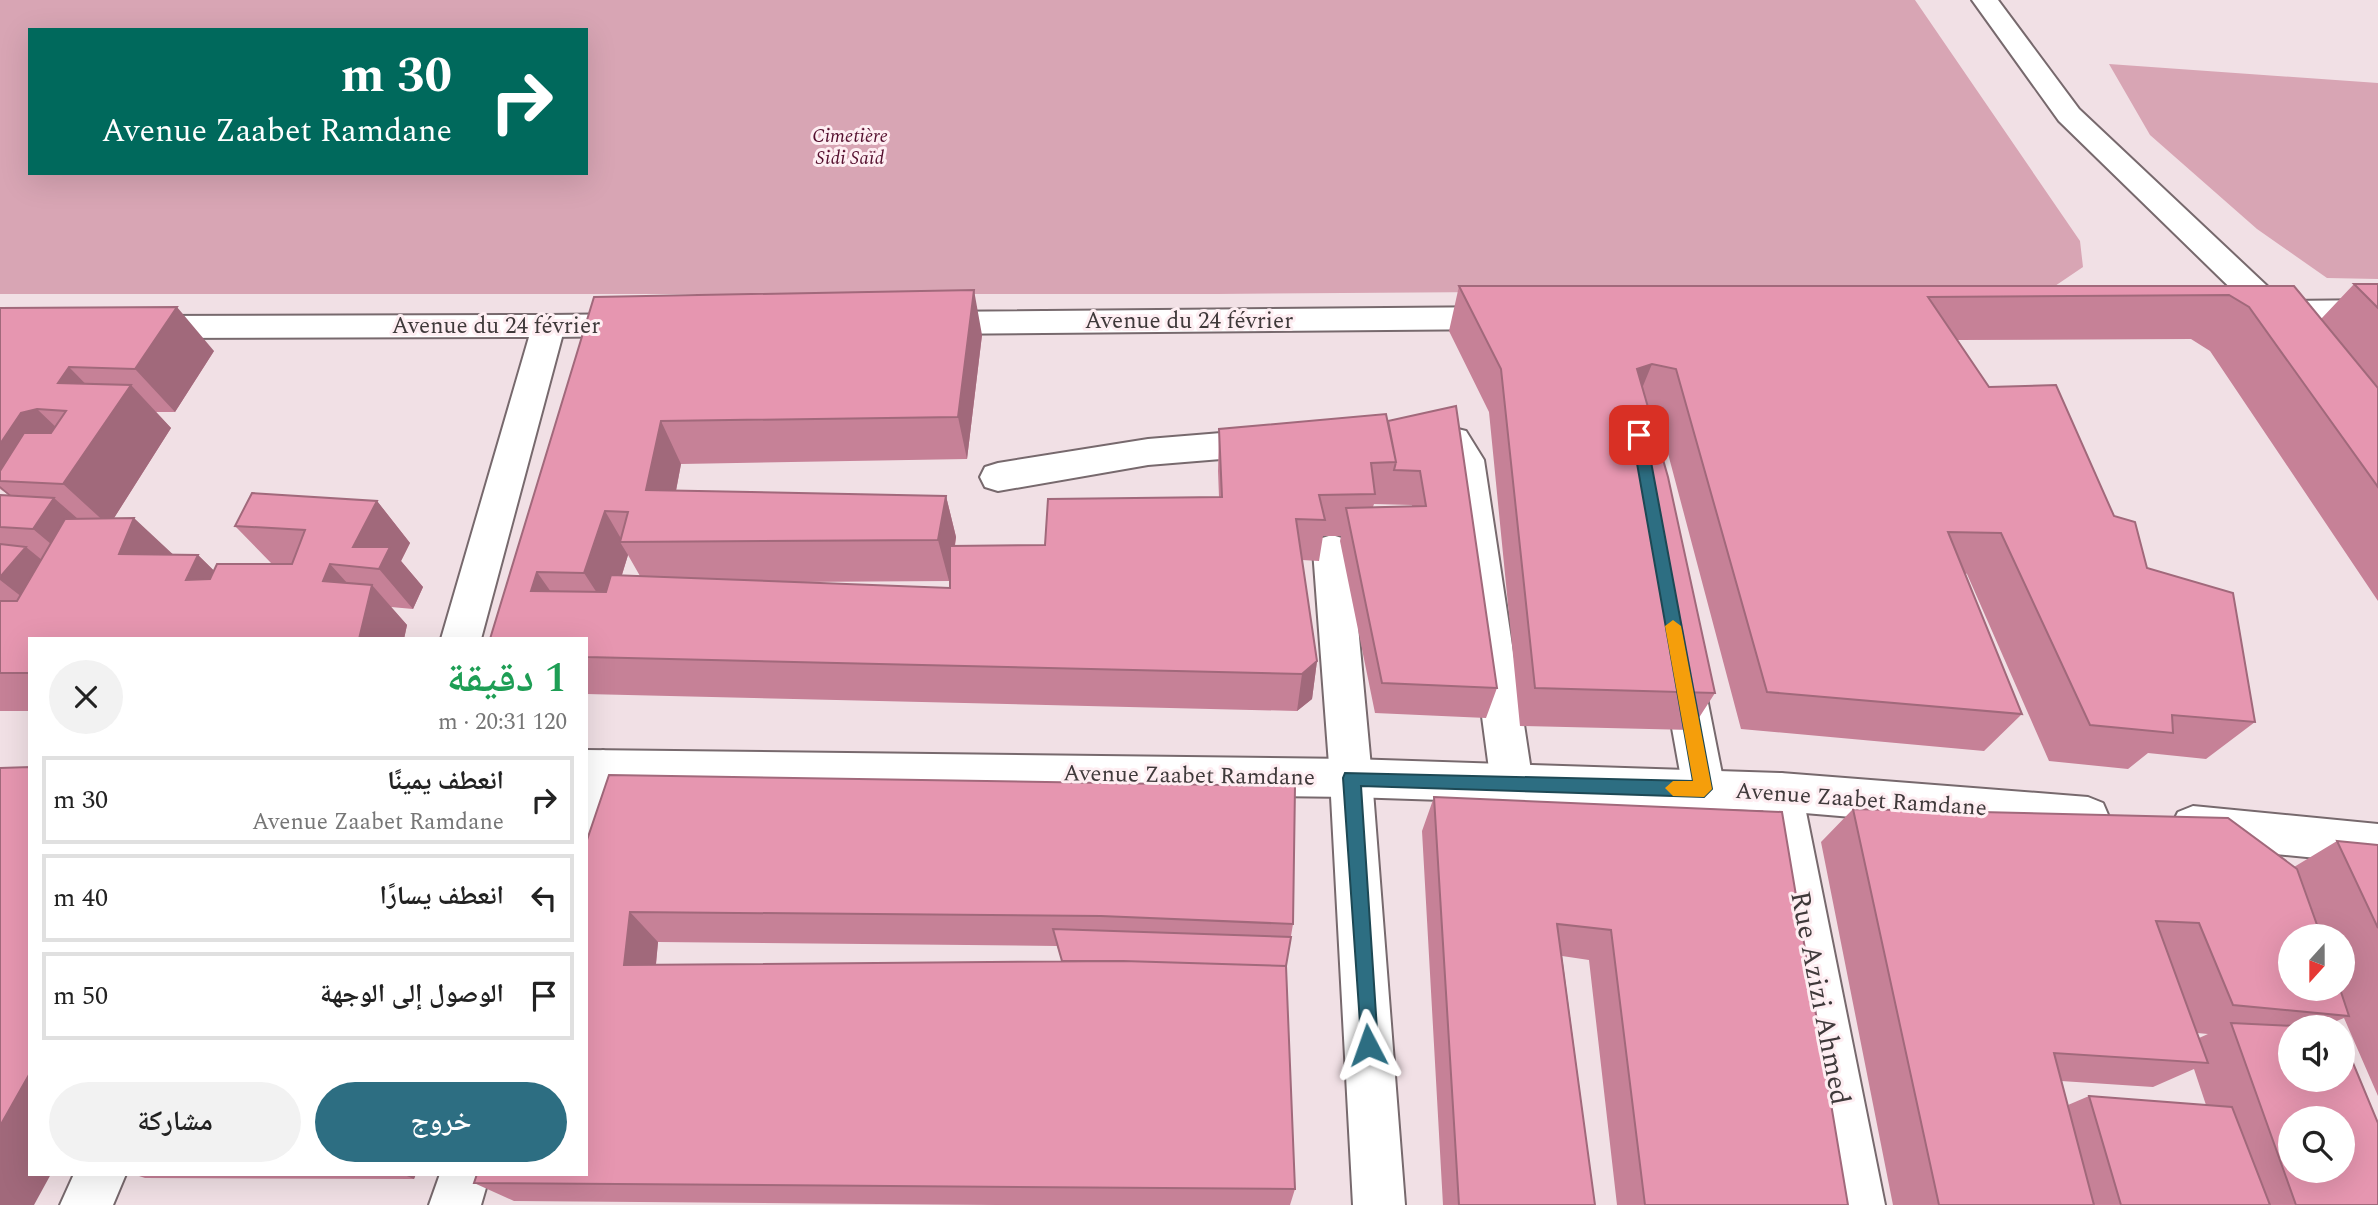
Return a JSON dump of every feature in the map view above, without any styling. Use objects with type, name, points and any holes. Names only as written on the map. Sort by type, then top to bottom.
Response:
[{"type":"street","points":[[1984,0],[2069,115],[2275,312]]},
{"type":"street","points":[[2233,313],[2378,311]]},
{"type":"street","name":"Avenue du 24 février","points":[[897,323],[1537,318]]},
{"type":"street","name":"Avenue du 24 février","points":[[110,327],[661,325]]},
{"type":"street","points":[[462,637],[549,326]]},
{"type":"street","points":[[1388,433],[1423,433],[1454,440],[1466,460],[1512,784]]},
{"type":"street","points":[[998,477],[1148,452],[1297,440]]},
{"type":"street","points":[[1332,550],[1351,778],[1379,1205]]},
{"type":"street","points":[[1675,639],[1704,789]]},
{"type":"street","points":[[588,807],[595,769]]},
{"type":"street","name":"Avenue Zaabet Ramdane","points":[[595,769],[1351,778],[1781,792],[2141,822],[2240,850],[2378,845]]},
{"type":"street","name":"Rue Azizi Ahmed","points":[[1781,792],[1858,1205]]},
{"type":"street","points":[[86,1205],[100,1176]]},
{"type":"street","points":[[455,1205],[464,1176]]},
{"type":"green space","name":"Cimetière Sidi Saïd","points":[[0,0],[1915,0],[2080,241],[2083,267],[2052,288],[1216,294],[0,294]]},
{"type":"green space","points":[[2109,64],[2378,83],[2378,279],[2327,278],[2257,229],[2150,135]]},
{"type":"building","points":[[2354,284],[2378,284],[2378,308]]},
{"type":"building","points":[[1459,286],[2294,286],[2378,388],[2378,487],[2249,307],[2229,295],[1928,297],[1989,387],[2056,385],[2114,516],[2135,522],[2147,568],[2233,593],[2255,722],[2172,715],[2173,733],[2090,725],[2001,533],[1948,532],[2022,714],[1767,692],[1676,369],[1652,364],[1637,369],[1668,477],[1715,693],[1535,688],[1501,369]]},
{"type":"building","points":[[974,290],[958,417],[661,421],[646,490],[946,496],[938,540],[620,542],[628,512],[605,511],[584,573],[537,572],[531,591],[606,592],[611,575],[950,588],[950,546],[1045,545],[1048,499],[1222,497],[1219,429],[1386,414],[1396,462],[1371,463],[1375,494],[1319,495],[1325,520],[1296,519],[1317,661],[1302,674],[588,657],[588,637],[491,637],[594,297]]},
{"type":"building","points":[[177,307],[135,369],[69,367],[58,383],[131,385],[63,484],[0,481],[0,471],[24,433],[51,433],[66,411],[37,409],[21,413],[0,444],[0,308]]},
{"type":"building","points":[[1456,406],[1497,688],[1382,683],[1346,508],[1426,506],[1420,471],[1394,470],[1396,462],[1388,421]]},
{"type":"building","points":[[252,493],[377,501],[353,547],[390,547],[379,569],[330,564],[323,581],[372,585],[359,637],[28,637],[28,673],[0,673],[0,601],[17,601],[65,519],[134,518],[119,554],[198,555],[186,580],[210,579],[217,564],[292,564],[305,530],[235,526]]},
{"type":"building","points":[[0,495],[54,498],[33,529],[0,527]]},
{"type":"building","points":[[0,544],[26,547],[0,577]]},
{"type":"building","points":[[28,767],[28,1077],[0,1126],[0,768]]},
{"type":"building","points":[[609,775],[1295,786],[1293,924],[1101,916],[630,912],[624,965],[1123,961],[1286,966],[1295,1189],[474,1183],[476,1176],[588,1176],[588,837]]},
{"type":"building","points":[[1434,797],[1782,812],[1848,1205],[1645,1205],[1611,930],[1557,924],[1595,1205],[1459,1205]]},
{"type":"building","points":[[1853,809],[2228,818],[2297,869],[2317,924],[2278,924],[2278,1001],[2344,1001],[2349,1015],[2233,1005],[2199,923],[2156,921],[2208,1063],[2054,1053],[2094,1205],[1939,1205]]},
{"type":"building","points":[[2337,841],[2378,845],[2378,928]]},
{"type":"building","points":[[1053,929],[1291,937],[1286,966],[1062,961]]},
{"type":"building","points":[[2231,1023],[2278,1025],[2278,1092],[2355,1092],[2355,1068],[2378,1123],[2378,1205],[2296,1205],[2288,1183],[2355,1183],[2355,1106],[2278,1106],[2278,1155]]},
{"type":"building","points":[[2089,1096],[2232,1107],[2270,1205],[2121,1205]]},
{"type":"slow traffic","points":[[1673,626],[1704,789],[1673,788]]},
{"type":"route","points":[[1368,1045],[1351,778],[1704,789],[1639,435]]}]
